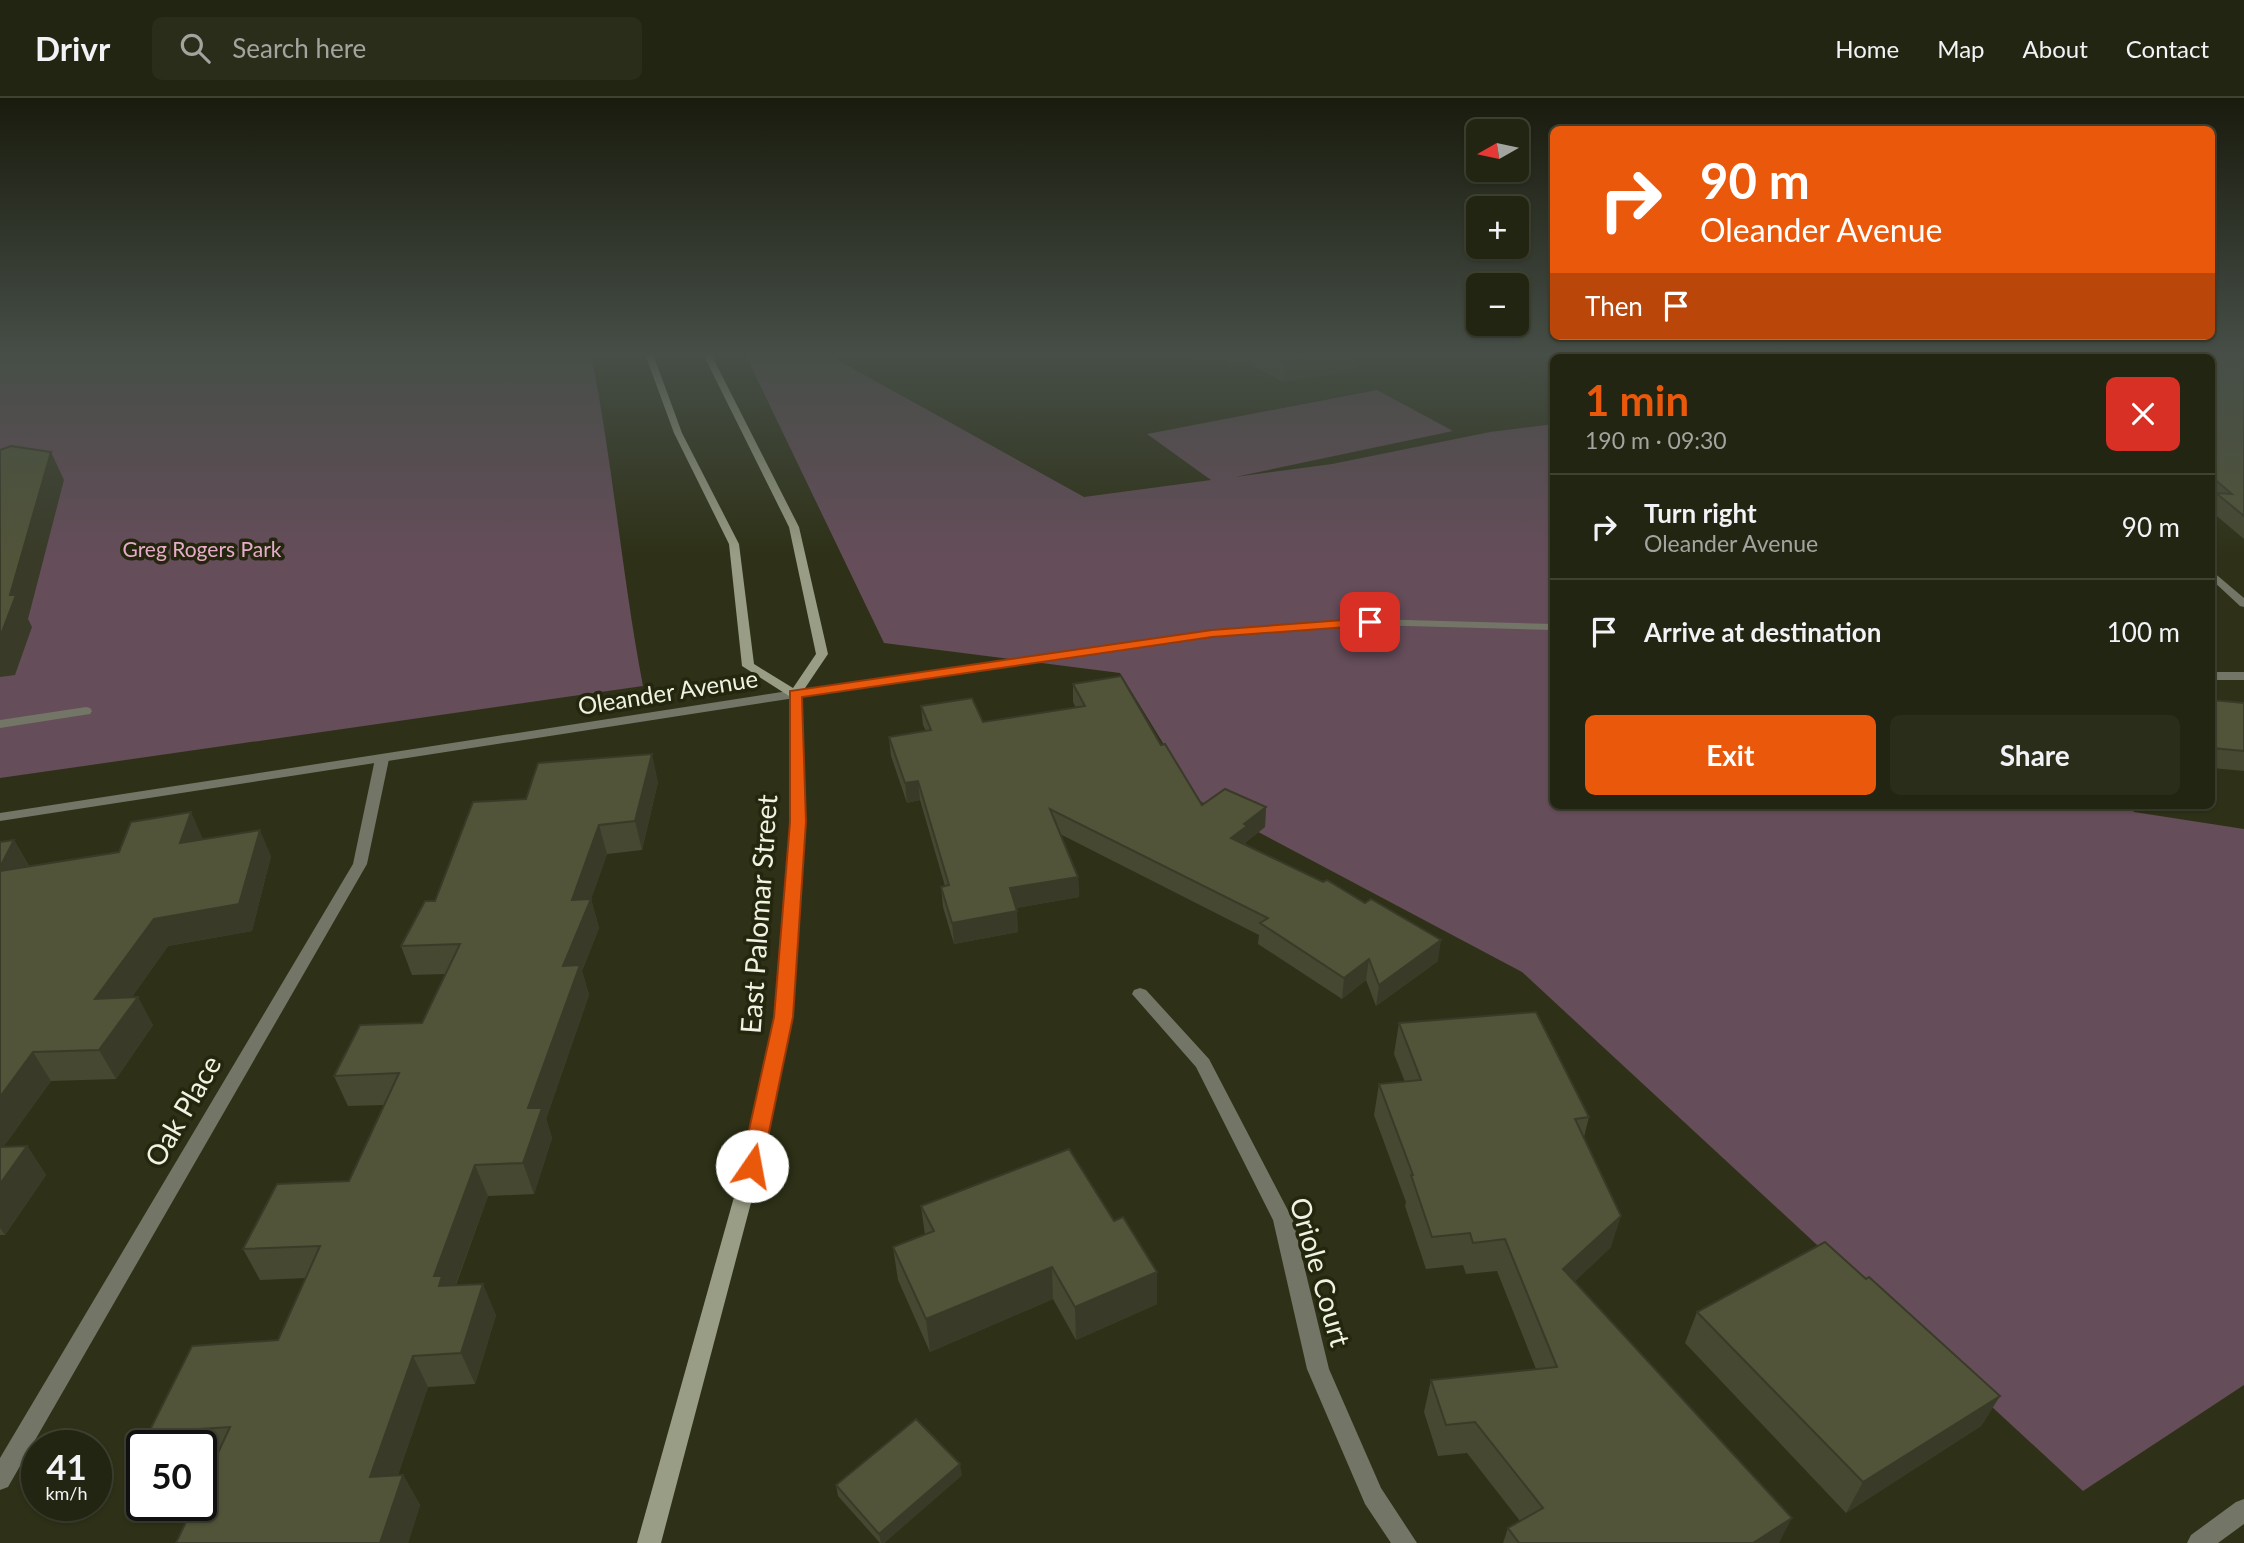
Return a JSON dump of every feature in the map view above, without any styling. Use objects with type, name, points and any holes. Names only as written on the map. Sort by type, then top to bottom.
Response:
[{"type":"main road","points":[[674,421],[734,544],[748,666],[795,694],[822,654],[794,527],[741,421]]},
{"type":"main road","name":"East Palomar Street","points":[[649,1543],[752,1166],[783,1017],[798,822],[795,694]]},
{"type":"street","points":[[2215,577],[2244,604]]},
{"type":"street","name":"Oleander Avenue","points":[[0,817],[795,694],[901,681],[1212,634],[1370,622],[1550,627]]},
{"type":"street","points":[[2215,676],[2244,676]]},
{"type":"street","points":[[0,724],[86,711]]},
{"type":"street","name":"Oak Place","points":[[0,1479],[360,864],[382,759]]},
{"type":"street","name":"Oriole Court","points":[[1140,993],[1203,1063],[1283,1220],[1318,1369],[1373,1496],[1405,1543]]},
{"type":"street","points":[[2199,1543],[2244,1510]]},
{"type":"green space","name":"Greg Rogers Park","points":[[0,421],[602,421],[643,686],[0,778]]},
{"type":"green space","points":[[777,421],[948,421],[1084,497],[1211,480],[1147,434],[1213,421],[1435,421],[1453,431],[1235,477],[1332,464],[1490,432],[1550,424],[1550,809],[2132,809],[2134,812],[2244,829],[2244,1385],[2083,1491],[1522,972],[1198,800],[1120,673],[884,643]]},
{"type":"building","points":[[2215,421],[2244,421],[2244,516],[2216,493],[2232,494],[2215,480]]},
{"type":"building","points":[[11,446],[51,452],[10,595],[16,595],[0,637],[0,450]]},
{"type":"building","points":[[1121,676],[1161,745],[1165,744],[1202,805],[1225,789],[1266,807],[1231,838],[1323,882],[1327,880],[1365,903],[1371,899],[1441,940],[1379,985],[1369,959],[1344,978],[1260,923],[1268,918],[1050,809],[1078,877],[1010,888],[1017,911],[952,923],[941,887],[949,885],[918,781],[905,783],[889,737],[931,730],[921,706],[972,698],[983,722],[1085,706],[1073,684]]},
{"type":"building","points":[[2215,700],[2244,703],[2244,751],[2215,748]]},
{"type":"building","points":[[652,754],[635,821],[599,825],[572,900],[591,899],[563,966],[580,965],[528,1108],[542,1108],[523,1163],[475,1165],[434,1276],[442,1276],[439,1286],[483,1284],[461,1353],[413,1356],[370,1477],[403,1475],[380,1543],[176,1543],[186,1521],[217,1521],[217,1455],[230,1427],[150,1430],[192,1346],[278,1340],[320,1246],[243,1249],[277,1184],[349,1181],[399,1073],[334,1076],[360,1025],[422,1023],[460,944],[401,946],[425,901],[435,901],[473,802],[526,799],[538,763]]},
{"type":"building","points":[[191,812],[180,843],[260,830],[239,904],[154,919],[95,999],[138,997],[99,1050],[33,1052],[0,1097],[0,871],[119,852],[131,822]]},
{"type":"building","points":[[14,840],[0,867],[0,842]]},
{"type":"building","points":[[1536,1012],[1589,1117],[1575,1119],[1621,1216],[1563,1269],[1792,1518],[1753,1543],[1519,1543],[1508,1528],[1543,1508],[1475,1422],[1446,1425],[1431,1380],[1557,1367],[1505,1239],[1473,1243],[1470,1233],[1432,1237],[1413,1175],[1379,1084],[1421,1080],[1399,1023]]},
{"type":"building","points":[[27,1146],[0,1184],[0,1147]]},
{"type":"building","points":[[1069,1149],[1114,1221],[1123,1217],[1157,1272],[1075,1307],[1052,1267],[926,1319],[893,1247],[934,1231],[921,1206]]},
{"type":"building","points":[[1825,1242],[1866,1279],[1869,1277],[2000,1396],[1863,1482],[1697,1312]]},
{"type":"building","points":[[916,1419],[960,1464],[879,1534],[836,1485]]},
{"type":"route","points":[[752,1166],[783,1017],[798,822],[795,694],[901,681],[1212,634],[1370,622]]}]
